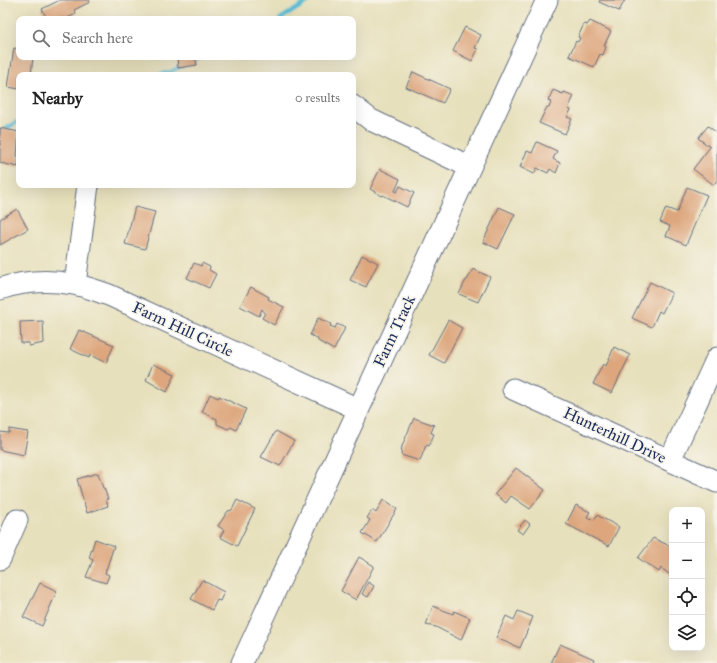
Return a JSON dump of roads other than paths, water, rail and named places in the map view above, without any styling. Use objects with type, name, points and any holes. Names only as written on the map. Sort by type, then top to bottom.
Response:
[{"type":"street","name":"Farm Track","points":[[242,663],[547,0]]},
{"type":"street","points":[[356,108],[371,120],[470,167]]},
{"type":"street","points":[[75,284],[88,188]]},
{"type":"street","name":"Farm Hill Circle","points":[[0,289],[30,283],[52,282],[75,284],[109,295],[358,409]]},
{"type":"street","points":[[670,460],[717,358]]},
{"type":"street","name":"Hunterhill Drive","points":[[513,389],[717,482]]},
{"type":"street","points":[[0,559],[17,520]]},
{"type":"waterway","points":[[285,16],[311,0]]},
{"type":"waterway","points":[[192,62],[196,60]]},
{"type":"waterway","points":[[170,72],[182,66]]},
{"type":"waterway","points":[[0,132],[16,123]]}]
